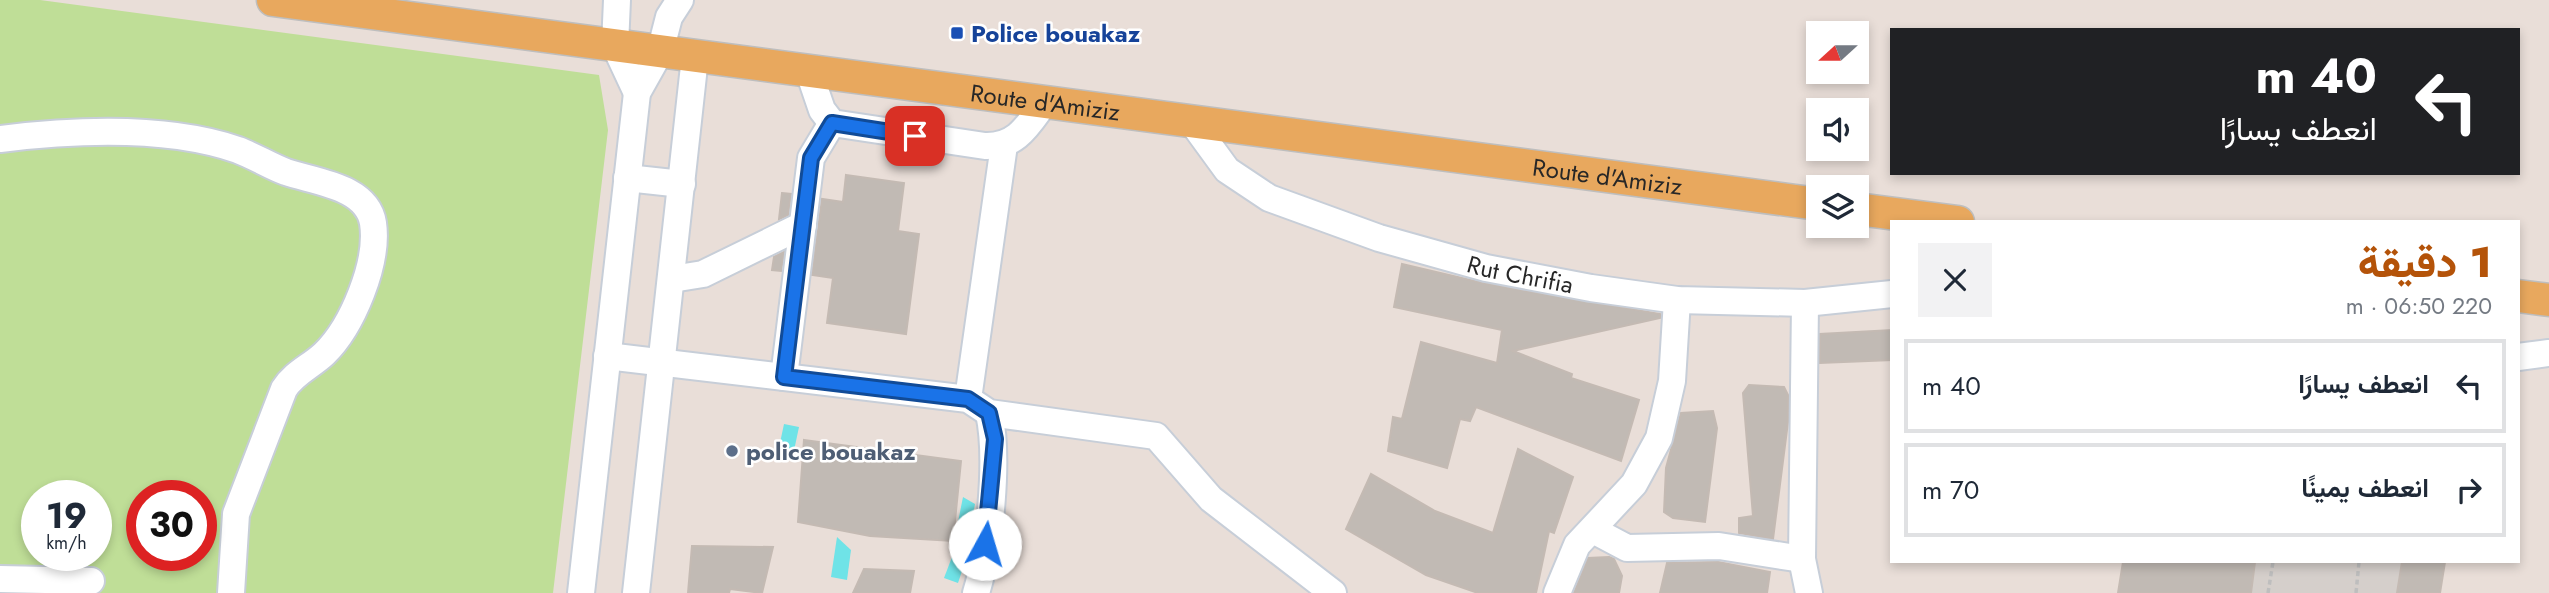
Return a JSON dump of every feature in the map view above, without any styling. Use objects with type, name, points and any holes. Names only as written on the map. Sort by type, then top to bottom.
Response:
[{"type":"main road","name":"Route d'Amiziz","points":[[273,0],[1806,202]]},
{"type":"main road","points":[[1869,211],[1942,220]]},
{"type":"main road","points":[[2520,296],[2549,300]]},
{"type":"street","points":[[617,0],[615,46],[637,93]]},
{"type":"street","points":[[581,593],[637,93],[660,52],[669,17],[680,0]]},
{"type":"street","points":[[636,593],[695,57]]},
{"type":"street","points":[[809,72],[822,110],[832,123],[985,146],[1004,145],[1019,136],[1045,102]]},
{"type":"street","name":"Rut Chrifia","points":[[1192,122],[1227,170],[1269,198],[1342,225],[1486,268],[1591,288],[1677,300],[1805,303],[1890,293]]},
{"type":"street","points":[[784,377],[811,158],[832,123]]},
{"type":"street","points":[[0,139],[92,131],[190,138],[237,150],[285,171],[329,184],[350,193],[369,211],[373,224],[372,247],[362,291],[352,317],[339,339],[321,357],[291,378],[284,389],[243,490],[235,524],[231,593]]},
{"type":"street","points":[[976,593],[983,571],[995,439],[979,406],[1004,145]]},
{"type":"street","points":[[627,177],[682,184]]},
{"type":"street","points":[[672,279],[703,274],[803,225]]},
{"type":"street","points":[[1557,593],[1577,545],[1634,484],[1659,439],[1672,381],[1677,300]]},
{"type":"street","points":[[1805,303],[1802,559],[1809,593]]},
{"type":"street","points":[[2520,357],[2549,354]]},
{"type":"street","points":[[607,356],[784,377],[1156,436],[1210,499],[1332,593]]},
{"type":"street","points":[[1592,530],[1626,548],[1719,546],[1802,559]]},
{"type":"street","points":[[0,579],[34,587],[91,581]]},
{"type":"path","points":[[2268,593],[2273,563]]},
{"type":"path","points":[[2356,593],[2359,563]]},
{"type":"green space","points":[[0,0],[40,0],[599,75],[608,130],[553,593],[0,593]]},
{"type":"shaded area","points":[[2255,563],[2402,563],[2397,593],[2251,593]]},
{"type":"water","points":[[784,424],[799,427],[792,460],[777,457]]},
{"type":"water","points":[[963,497],[975,504],[970,530],[957,527]]},
{"type":"water","points":[[837,537],[851,550],[847,580],[831,577]]},
{"type":"water","points":[[952,557],[965,562],[958,583],[944,578]]},
{"type":"building","points":[[846,175],[904,183],[898,231],[919,234],[906,334],[827,323],[833,278],[812,275],[822,199],[843,202]]},
{"type":"building","points":[[782,193],[791,194],[788,215],[779,219]]},
{"type":"building","points":[[784,252],[781,271],[772,270],[774,257]]},
{"type":"building","points":[[1402,264],[1483,283],[1660,314],[1660,318],[1513,351],[1572,374],[1571,378],[1639,400],[1621,461],[1476,407],[1470,421],[1460,419],[1447,468],[1388,451],[1393,417],[1402,419],[1421,342],[1497,363],[1502,330],[1394,307]]},
{"type":"building","points":[[1890,330],[1890,360],[1820,363],[1820,334]]},
{"type":"building","points":[[1749,385],[1784,387],[1788,395],[1788,422],[1773,539],[1739,533],[1739,518],[1753,516],[1743,393]]},
{"type":"building","points":[[1713,411],[1717,428],[1705,522],[1673,518],[1664,512],[1666,468],[1681,413]]},
{"type":"building","points":[[804,440],[961,461],[953,541],[870,536],[798,522]]},
{"type":"building","points":[[1518,449],[1573,477],[1554,533],[1549,531],[1536,593],[1478,593],[1426,575],[1346,529],[1371,474],[1435,511],[1493,533]]},
{"type":"building","points":[[692,546],[773,547],[762,593],[730,589],[729,593],[688,593]]},
{"type":"building","points":[[1588,558],[1614,559],[1622,576],[1619,593],[1574,593]]},
{"type":"building","points":[[1718,562],[1770,572],[1767,593],[1660,593],[1667,563]]},
{"type":"building","points":[[2123,563],[2255,563],[2251,593],[2118,593]]},
{"type":"building","points":[[2402,563],[2445,563],[2440,593],[2397,593]]},
{"type":"building","points":[[864,569],[914,571],[910,593],[853,593]]},
{"type":"place","name":"Police bouakaz","points":[[957,33]]},
{"type":"place","name":"police bouakaz","points":[[732,451]]},
{"type":"route","points":[[915,136],[832,123],[811,158],[784,377],[968,399],[989,413],[995,439],[985,544]]}]
